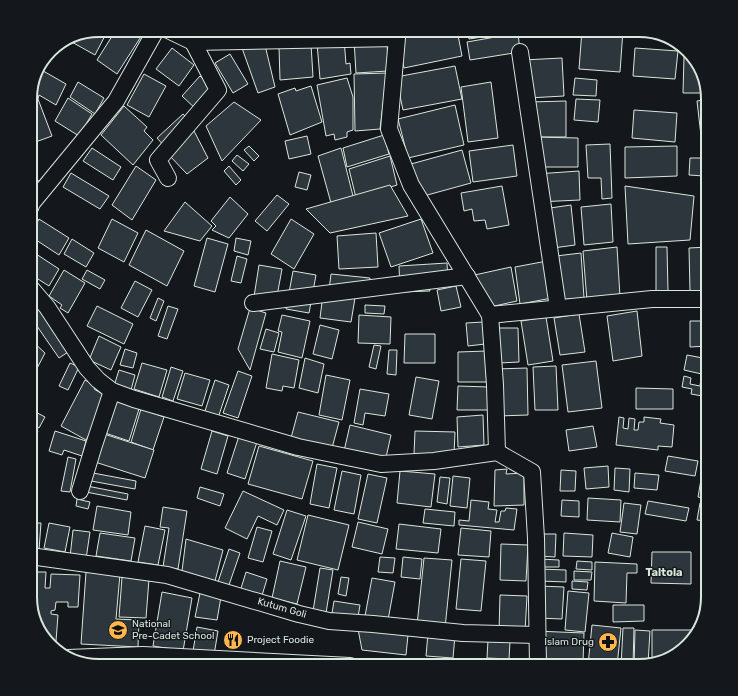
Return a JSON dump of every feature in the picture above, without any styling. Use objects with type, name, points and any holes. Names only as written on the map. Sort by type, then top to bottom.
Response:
[{"type":"street","points":[[37,197],[116,101],[152,37]]},
{"type":"street","points":[[168,178],[158,160],[218,90],[193,37]]},
{"type":"street","points":[[295,37],[397,38],[389,129],[411,185],[490,315],[495,385],[497,452]]},
{"type":"street","points":[[520,52],[558,308]]},
{"type":"street","points":[[252,303],[467,276]]},
{"type":"street","points":[[37,295],[47,307],[87,368],[98,380],[112,391],[134,399],[298,447],[381,464],[434,461],[497,452],[532,472],[536,538],[538,659]]},
{"type":"street","points":[[490,315],[652,299],[701,299]]},
{"type":"street","points":[[80,491],[112,391]]},
{"type":"street","name":"Kutum Goli","points":[[37,557],[167,575],[299,614],[329,621],[463,633],[538,635]]},
{"type":"street","points":[[86,658],[143,656],[205,659]]},
{"type":"building","points":[[104,37],[95,55],[73,43],[87,38]]},
{"type":"building","points":[[112,37],[141,37],[117,74],[97,60]]},
{"type":"building","points":[[397,37],[458,37],[462,56],[404,68]]},
{"type":"building","points":[[469,37],[482,37],[469,39]]},
{"type":"building","points":[[495,37],[518,37],[520,52],[470,60],[467,42]]},
{"type":"building","points":[[581,37],[622,37],[620,72],[579,69]]},
{"type":"building","points":[[387,38],[388,71],[356,73],[354,40]]},
{"type":"building","points":[[344,39],[346,64],[350,63],[351,74],[320,79],[317,43]]},
{"type":"building","points":[[264,41],[275,87],[258,93],[242,48]]},
{"type":"building","points":[[311,44],[313,77],[280,80],[279,47]]},
{"type":"building","points":[[172,48],[194,65],[179,86],[156,69]]},
{"type":"building","points":[[635,48],[678,51],[675,79],[633,76]]},
{"type":"building","points":[[230,54],[248,84],[233,93],[215,63]]},
{"type":"building","points":[[685,57],[695,72],[701,93],[683,93]]},
{"type":"building","points":[[562,58],[564,96],[528,98],[523,60]]},
{"type":"building","points":[[455,66],[462,99],[403,110],[396,77]]},
{"type":"building","points":[[44,71],[66,84],[56,105],[39,95],[38,99],[52,136],[37,141],[37,95],[39,83]]},
{"type":"building","points":[[387,73],[380,129],[355,131],[354,74]]},
{"type":"building","points":[[144,74],[166,86],[149,117],[127,105]]},
{"type":"building","points":[[200,76],[215,90],[197,110],[182,96]]},
{"type":"building","points":[[347,78],[353,97],[353,130],[347,132],[347,137],[335,140],[334,134],[326,136],[317,85]]},
{"type":"building","points":[[575,78],[597,80],[596,96],[573,95]]},
{"type":"building","points":[[78,82],[104,98],[95,114],[70,97]]},
{"type":"building","points":[[491,82],[498,138],[468,142],[461,87]]},
{"type":"building","points":[[311,86],[322,122],[290,135],[278,94],[295,88],[296,91]]},
{"type":"building","points":[[68,98],[92,114],[79,136],[55,121]]},
{"type":"building","points":[[576,99],[600,100],[598,122],[574,120]]},
{"type":"building","points":[[701,100],[701,136],[697,101]]},
{"type":"building","points":[[566,101],[566,137],[531,137],[530,102]]},
{"type":"building","points":[[234,102],[261,120],[222,161],[206,126]]},
{"type":"building","points":[[455,105],[464,145],[408,158],[398,119]]},
{"type":"building","points":[[124,106],[147,127],[144,131],[153,140],[133,165],[101,135]]},
{"type":"building","points":[[634,110],[677,113],[675,142],[632,138]]},
{"type":"building","points":[[183,114],[193,124],[167,149],[157,138]]},
{"type":"building","points":[[194,131],[208,158],[187,174],[169,155]]},
{"type":"building","points":[[384,135],[389,154],[347,167],[343,148]]},
{"type":"building","points":[[307,136],[311,154],[289,159],[285,141]]},
{"type":"building","points":[[534,137],[578,138],[578,167],[534,167]]},
{"type":"building","points":[[610,144],[612,198],[602,199],[601,178],[588,178],[586,145]]},
{"type":"building","points":[[513,145],[517,176],[473,182],[469,151]]},
{"type":"building","points":[[249,146],[259,156],[254,161],[244,150]]},
{"type":"building","points":[[677,146],[677,176],[625,178],[625,147]]},
{"type":"building","points":[[92,148],[121,167],[113,180],[83,161]]},
{"type":"building","points":[[341,148],[353,196],[331,203],[318,156]]},
{"type":"building","points":[[462,150],[471,183],[420,197],[411,164]]},
{"type":"building","points":[[237,155],[249,164],[243,171],[232,161]]},
{"type":"building","points":[[390,156],[397,185],[356,198],[349,169]]},
{"type":"building","points":[[690,158],[701,158],[701,176],[689,175]]},
{"type":"building","points":[[136,166],[156,180],[132,220],[112,205]]},
{"type":"building","points":[[229,166],[241,180],[236,185],[224,171]]},
{"type":"building","points":[[579,171],[580,200],[537,202],[536,174]]},
{"type":"building","points":[[299,172],[311,175],[307,190],[295,187]]},
{"type":"building","points":[[71,173],[109,196],[100,209],[63,187]]},
{"type":"building","points":[[37,180],[46,186],[37,201]]},
{"type":"building","points":[[390,185],[408,216],[330,233],[306,209]]},
{"type":"building","points":[[502,186],[509,225],[487,229],[485,220],[474,221],[472,209],[464,211],[461,193]]},
{"type":"building","points":[[625,186],[694,196],[690,240],[628,244]]},
{"type":"building","points":[[277,195],[289,204],[267,231],[255,221]]},
{"type":"building","points":[[230,197],[248,214],[229,238],[212,230],[216,226],[211,221]]},
{"type":"building","points":[[185,202],[212,226],[200,241],[164,231]]},
{"type":"building","points":[[611,204],[613,242],[584,245],[581,207]]},
{"type":"building","points":[[571,205],[575,245],[546,249],[543,209]]},
{"type":"building","points":[[39,219],[69,238],[59,255],[37,241],[37,223]]},
{"type":"building","points":[[112,219],[138,233],[124,262],[98,248]]},
{"type":"building","points":[[291,219],[314,234],[294,269],[271,254]]},
{"type":"building","points":[[421,219],[433,253],[391,267],[379,233]]},
{"type":"building","points":[[146,230],[184,251],[167,286],[129,265]]},
{"type":"building","points":[[376,233],[378,267],[339,269],[337,236]]},
{"type":"building","points":[[207,238],[228,244],[215,292],[194,286]]},
{"type":"building","points":[[236,238],[251,241],[248,255],[234,251]]},
{"type":"building","points":[[72,239],[94,253],[86,267],[64,254]]},
{"type":"building","points":[[617,247],[620,297],[587,301],[583,251]]},
{"type":"building","points":[[656,247],[667,247],[668,291],[656,291]]},
{"type":"building","points":[[701,247],[701,290],[690,291],[689,248]]},
{"type":"building","points":[[581,253],[584,298],[558,300],[556,256]]},
{"type":"building","points":[[37,255],[59,269],[49,286],[37,278]]},
{"type":"building","points":[[237,256],[247,259],[241,283],[231,281]]},
{"type":"building","points":[[547,261],[552,298],[520,304],[515,267]]},
{"type":"building","points":[[447,263],[448,283],[429,284],[430,291],[400,292],[399,266]]},
{"type":"building","points":[[259,265],[282,269],[275,307],[253,303]]},
{"type":"building","points":[[511,267],[517,301],[490,307],[470,276]]},
{"type":"building","points":[[64,270],[85,283],[68,313],[60,308],[62,305],[49,296]]},
{"type":"building","points":[[87,270],[105,280],[100,289],[82,279]]},
{"type":"building","points":[[293,271],[316,275],[309,313],[286,309]]},
{"type":"building","points":[[331,274],[370,278],[368,295],[329,290]]},
{"type":"building","points":[[135,281],[152,290],[138,317],[121,308]]},
{"type":"building","points":[[456,286],[461,307],[441,311],[437,290]]},
{"type":"building","points":[[323,294],[355,298],[351,322],[320,318]]},
{"type":"building","points":[[158,298],[164,301],[156,321],[150,318]]},
{"type":"building","points":[[365,305],[385,306],[384,314],[365,313]]},
{"type":"building","points":[[97,306],[133,324],[124,344],[87,326]]},
{"type":"building","points":[[168,306],[178,309],[167,339],[158,336]]},
{"type":"building","points":[[37,307],[68,352],[59,358],[37,326]]},
{"type":"building","points":[[250,308],[266,313],[250,370],[238,349]]},
{"type":"building","points":[[637,311],[642,356],[613,361],[607,316]]},
{"type":"building","points":[[579,314],[585,352],[560,355],[554,318]]},
{"type":"building","points":[[282,315],[310,321],[302,358],[278,352],[282,332],[278,331]]},
{"type":"building","points":[[359,315],[391,317],[390,344],[358,343]]},
{"type":"building","points":[[546,317],[553,361],[528,365],[521,321]]},
{"type":"building","points":[[690,321],[701,321],[701,346],[690,347]]},
{"type":"building","points":[[483,322],[485,344],[468,346],[466,323]]},
{"type":"building","points":[[320,325],[339,330],[332,359],[313,354]]},
{"type":"building","points":[[499,328],[518,328],[519,362],[500,363]]},
{"type":"building","points":[[266,329],[279,333],[274,352],[260,349]]},
{"type":"building","points":[[405,334],[435,334],[435,363],[404,363]]},
{"type":"building","points":[[99,336],[121,347],[111,370],[89,360]]},
{"type":"building","points":[[374,345],[381,346],[376,369],[369,367]]},
{"type":"building","points":[[37,346],[45,353],[37,368]]},
{"type":"building","points":[[125,349],[137,353],[133,368],[120,365]]},
{"type":"building","points":[[389,350],[397,350],[396,375],[387,374]]},
{"type":"building","points":[[487,351],[487,382],[458,382],[458,352]]},
{"type":"building","points":[[272,354],[299,360],[294,388],[283,386],[282,391],[266,388]]},
{"type":"building","points":[[687,355],[701,358],[701,374],[684,370]]},
{"type":"building","points":[[305,358],[324,364],[318,393],[299,388]]},
{"type":"building","points":[[596,361],[602,408],[568,412],[562,365]]},
{"type":"building","points":[[70,363],[79,367],[68,390],[59,386]]},
{"type":"building","points":[[142,363],[167,370],[159,397],[134,389]]},
{"type":"building","points":[[556,366],[558,410],[535,410],[533,367]]},
{"type":"building","points":[[171,367],[183,371],[173,401],[162,397]]},
{"type":"building","points":[[527,368],[528,415],[498,416],[496,369]]},
{"type":"building","points":[[119,370],[135,375],[130,394],[113,389]]},
{"type":"building","points":[[238,371],[252,376],[238,418],[223,413]]},
{"type":"building","points":[[185,373],[210,380],[202,406],[177,399]]},
{"type":"building","points":[[326,375],[350,380],[342,420],[319,415]]},
{"type":"building","points":[[684,376],[691,378],[690,384],[700,386],[701,378],[701,396],[691,394],[692,389],[682,387]]},
{"type":"building","points":[[416,377],[439,381],[432,419],[409,415]]},
{"type":"building","points":[[85,380],[96,386],[94,389],[109,398],[86,440],[61,426]]},
{"type":"building","points":[[215,380],[229,385],[218,418],[204,414]]},
{"type":"building","points":[[458,386],[489,387],[488,410],[457,410]]},
{"type":"building","points":[[636,388],[673,389],[673,409],[636,409]]},
{"type":"building","points":[[360,389],[389,394],[385,416],[365,413],[363,425],[354,423]]},
{"type":"building","points":[[116,401],[139,409],[129,441],[105,433]]},
{"type":"building","points":[[141,409],[164,417],[153,450],[131,442]]},
{"type":"building","points":[[298,412],[339,422],[332,448],[291,438]]},
{"type":"building","points":[[37,413],[45,417],[39,428],[37,427]]},
{"type":"building","points":[[483,415],[484,445],[458,447],[457,417]]},
{"type":"building","points":[[619,417],[624,418],[623,428],[628,429],[629,418],[635,419],[634,430],[638,430],[639,422],[644,422],[644,417],[661,419],[660,423],[674,425],[672,447],[658,446],[658,450],[616,445]]},
{"type":"building","points":[[350,425],[391,435],[385,462],[344,451]]},
{"type":"building","points":[[593,426],[597,447],[569,451],[566,430]]},
{"type":"building","points":[[55,431],[86,441],[82,456],[64,450],[62,455],[49,451]]},
{"type":"building","points":[[212,431],[228,436],[217,474],[201,469]]},
{"type":"building","points":[[415,431],[455,432],[454,454],[414,454]]},
{"type":"building","points":[[104,434],[154,450],[145,478],[95,462]]},
{"type":"building","points":[[239,436],[257,442],[245,479],[227,473]]},
{"type":"building","points":[[259,446],[313,461],[302,499],[248,484]]},
{"type":"building","points":[[668,456],[698,461],[695,476],[665,471]]},
{"type":"building","points":[[68,457],[76,459],[70,492],[61,491]]},
{"type":"building","points":[[317,464],[337,468],[329,508],[310,504]]},
{"type":"building","points":[[608,466],[609,487],[586,489],[584,468]]},
{"type":"building","points":[[615,468],[630,469],[629,492],[614,490]]},
{"type":"building","points":[[507,469],[506,474],[524,473],[524,505],[494,506],[495,470]]},
{"type":"building","points":[[561,470],[576,471],[575,491],[560,491]]},
{"type":"building","points":[[342,471],[361,475],[354,514],[334,510]]},
{"type":"building","points":[[400,471],[435,474],[431,507],[397,503]]},
{"type":"building","points":[[93,473],[136,481],[135,489],[91,481]]},
{"type":"building","points":[[635,473],[659,475],[657,490],[634,488]]},
{"type":"building","points":[[368,474],[387,478],[377,523],[358,519]]},
{"type":"building","points":[[453,476],[470,478],[467,508],[450,506]]},
{"type":"building","points":[[440,477],[450,478],[447,504],[437,502]]},
{"type":"building","points":[[701,480],[701,498],[698,497]]},
{"type":"building","points":[[87,486],[128,494],[127,500],[86,492]]},
{"type":"building","points":[[200,487],[224,494],[220,506],[197,498]]},
{"type":"building","points":[[243,491],[284,510],[277,525],[258,516],[247,539],[225,528]]},
{"type":"building","points":[[588,498],[621,500],[620,522],[587,520]]},
{"type":"building","points":[[77,499],[90,502],[88,509],[76,506]]},
{"type":"building","points":[[471,500],[489,502],[488,509],[497,510],[495,522],[499,522],[501,511],[505,511],[506,508],[517,509],[514,530],[459,525],[459,520],[469,521]]},
{"type":"building","points":[[562,500],[579,501],[579,517],[561,516]]},
{"type":"building","points":[[648,501],[689,508],[686,521],[645,514]]},
{"type":"building","points":[[624,503],[641,505],[637,534],[620,532]]},
{"type":"building","points":[[700,503],[701,503],[701,520],[697,520]]},
{"type":"building","points":[[97,506],[131,512],[128,535],[93,530]]},
{"type":"building","points":[[163,507],[187,511],[178,569],[163,567],[169,528],[160,527]]},
{"type":"building","points":[[425,509],[455,512],[454,526],[423,523]]},
{"type":"building","points":[[287,510],[306,516],[291,560],[273,554]]},
{"type":"building","points":[[308,515],[349,525],[338,570],[297,560]]},
{"type":"building","points":[[358,522],[388,529],[382,554],[352,547]]},
{"type":"building","points":[[37,523],[41,523],[39,550],[37,550]]},
{"type":"building","points":[[49,523],[70,527],[65,552],[44,548]]},
{"type":"building","points":[[399,524],[441,529],[438,553],[396,549]]},
{"type":"building","points":[[145,526],[165,530],[158,565],[138,562]]},
{"type":"building","points":[[257,527],[272,531],[263,562],[248,558]]},
{"type":"building","points":[[461,528],[491,531],[489,557],[458,555]]},
{"type":"building","points":[[73,530],[90,532],[86,559],[70,557]]},
{"type":"building","points":[[100,533],[135,538],[131,561],[96,556]]},
{"type":"building","points":[[564,533],[593,535],[592,557],[563,556]]},
{"type":"building","points":[[612,533],[633,537],[630,557],[608,553]]},
{"type":"building","points":[[541,534],[556,534],[555,557],[539,556]]},
{"type":"building","points":[[186,539],[223,550],[215,581],[182,571]]},
{"type":"building","points":[[501,544],[528,545],[526,581],[500,580]]},
{"type":"building","points":[[229,549],[240,553],[229,585],[218,582]]},
{"type":"building","points":[[652,552],[691,552],[691,584],[651,583]]},
{"type":"building","points":[[380,557],[395,558],[393,573],[378,572]]},
{"type":"building","points":[[403,557],[422,559],[420,579],[401,577]]},
{"type":"building","points":[[424,558],[452,560],[445,628],[417,625]]},
{"type":"building","points":[[461,559],[486,561],[481,611],[456,609]]},
{"type":"building","points":[[540,559],[559,560],[559,567],[540,567]]},
{"type":"building","points":[[280,561],[306,567],[297,604],[272,598]]},
{"type":"building","points":[[577,561],[592,562],[592,570],[576,569]]},
{"type":"building","points":[[595,562],[637,564],[637,573],[627,573],[626,603],[594,601]]},
{"type":"building","points":[[320,568],[333,570],[326,613],[313,611]]},
{"type":"building","points":[[539,569],[566,570],[566,582],[539,581]]},
{"type":"building","points":[[574,571],[592,572],[591,580],[574,580]]},
{"type":"building","points":[[37,572],[46,572],[45,588],[50,588],[51,574],[80,575],[78,607],[68,607],[68,602],[56,602],[55,610],[51,611],[51,614],[58,615],[56,641],[47,631],[39,613],[37,601]]},
{"type":"building","points":[[86,572],[120,574],[116,619],[139,620],[138,647],[81,644]]},
{"type":"building","points":[[246,572],[267,579],[260,602],[239,595]]},
{"type":"building","points":[[122,577],[149,579],[146,618],[119,617]]},
{"type":"building","points":[[341,577],[349,578],[346,596],[338,594]]},
{"type":"building","points":[[372,578],[395,582],[388,620],[365,616]]},
{"type":"building","points":[[572,581],[588,582],[587,590],[572,589]]},
{"type":"building","points":[[539,586],[564,587],[562,619],[538,618]]},
{"type":"building","points":[[568,591],[589,593],[585,632],[565,630]]},
{"type":"building","points":[[162,592],[192,598],[183,651],[153,646]]},
{"type":"building","points":[[200,593],[221,597],[217,620],[195,617]]},
{"type":"building","points":[[500,595],[527,596],[525,632],[499,631]]},
{"type":"building","points":[[334,601],[360,605],[358,617],[332,613]]},
{"type":"building","points":[[613,605],[644,605],[644,621],[613,622]]},
{"type":"building","points":[[592,625],[621,628],[618,659],[589,659]]},
{"type":"building","points":[[197,627],[218,631],[214,655],[193,651]]},
{"type":"building","points":[[623,628],[634,628],[633,659],[621,659]]},
{"type":"building","points":[[358,629],[408,635],[406,655],[362,650]]},
{"type":"building","points":[[635,630],[650,631],[648,658],[634,659]]},
{"type":"building","points":[[652,630],[691,630],[683,641],[673,649],[652,658]]},
{"type":"building","points":[[535,631],[584,633],[583,659],[534,659]]},
{"type":"building","points":[[428,633],[455,635],[453,658],[426,656]]},
{"type":"building","points":[[488,640],[510,641],[509,659],[487,658]]},
{"type":"place","name":"National Pre-Cadet School","points":[[118,630]]},
{"type":"place","name":"Project Foodie","points":[[233,640]]},
{"type":"place","name":"Islam Drug","points":[[608,642]]},
{"type":"district","name":"Taltola","points":[[664,572]]}]
